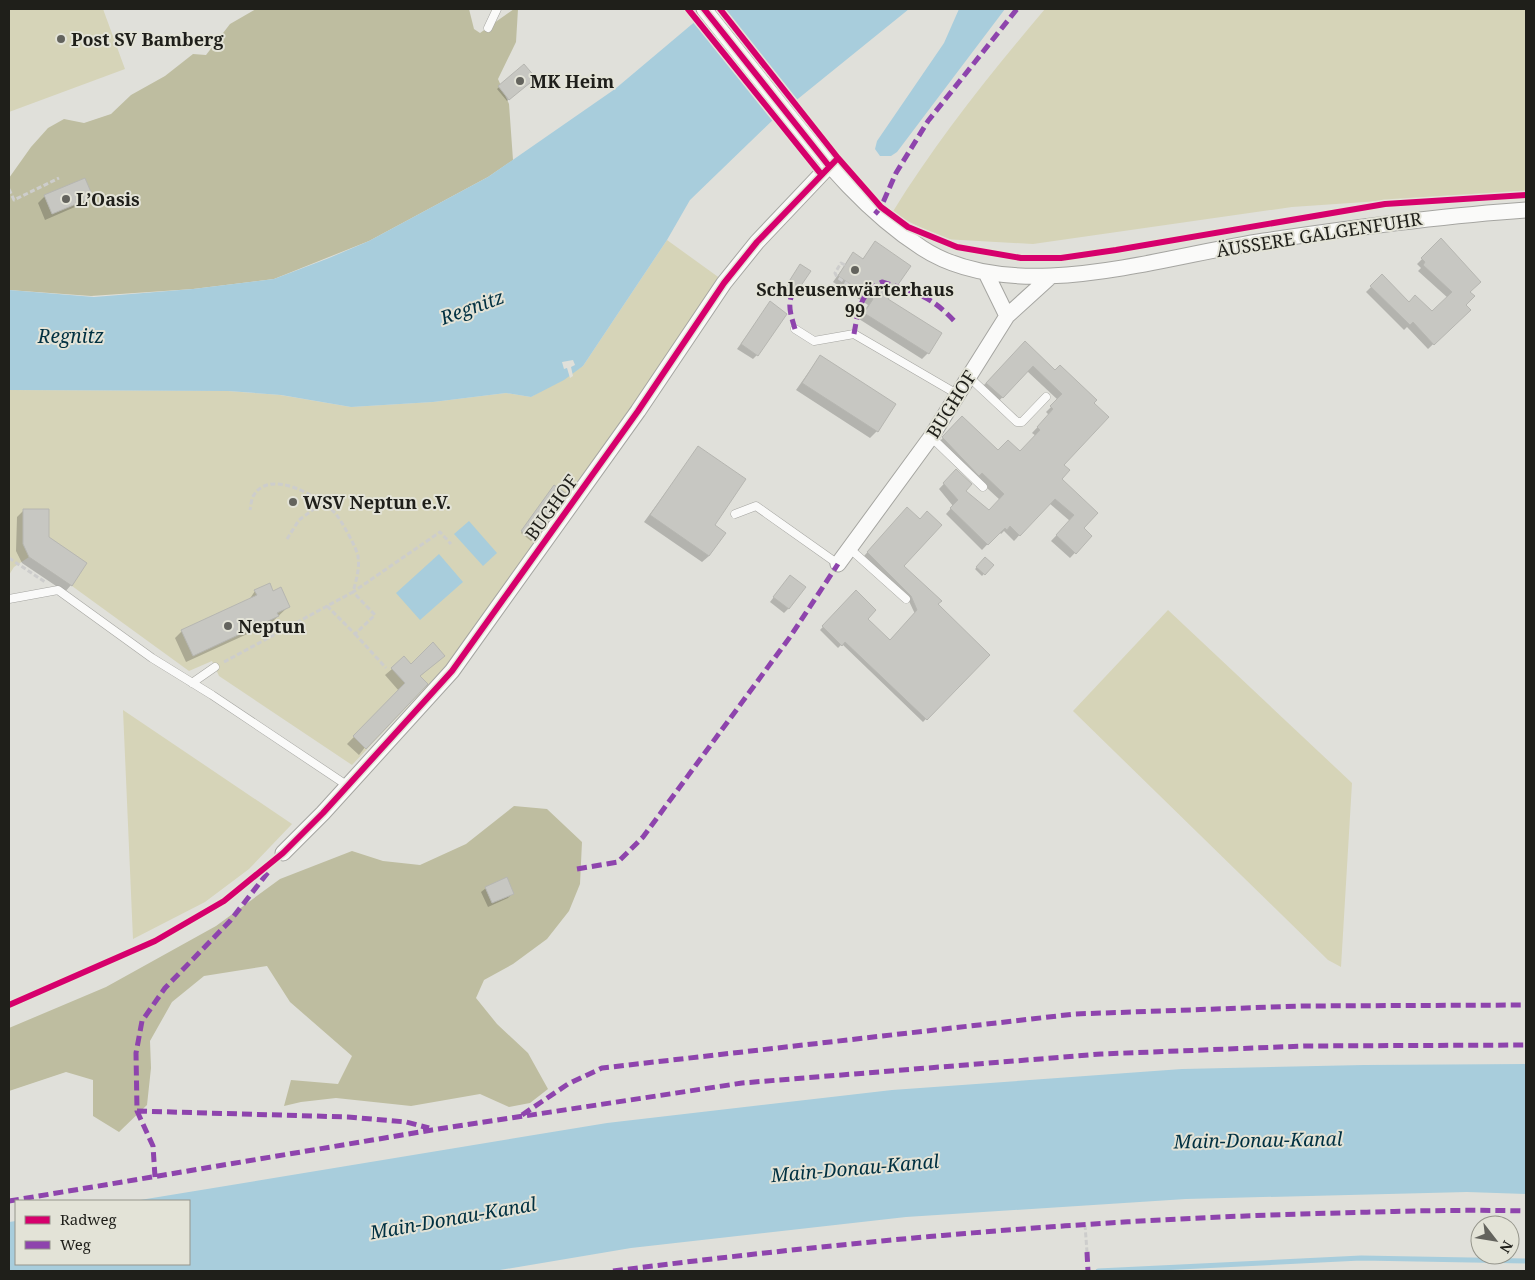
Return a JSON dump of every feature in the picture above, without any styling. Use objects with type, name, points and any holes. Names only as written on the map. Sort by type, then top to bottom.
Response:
[{"type":"street","name":"ÄUSSERE GALGENFUHR","points":[[704,9],[829,166],[875,214],[923,249],[948,263],[986,273],[1050,277],[1113,268],[1261,241],[1442,216],[1526,210]]},
{"type":"street","name":"BUGHOF","points":[[282,854],[348,786],[452,671],[638,411],[724,283],[757,242],[829,166]]},
{"type":"street","points":[[986,273],[1007,316]]},
{"type":"street","name":"BUGHOF","points":[[838,564],[931,437],[1007,316],[1050,277]]},
{"type":"lane","points":[[488,28],[497,9]]},
{"type":"lane","points":[[795,329],[814,341],[854,334],[957,394]]},
{"type":"lane","points":[[969,376],[1017,422],[1022,422],[1046,398]]},
{"type":"lane","points":[[931,437],[982,487]]},
{"type":"lane","points":[[735,514],[756,506],[838,564]]},
{"type":"lane","points":[[850,548],[906,599]]},
{"type":"lane","points":[[9,599],[58,590],[152,658],[192,682],[348,786]]},
{"type":"lane","points":[[192,682],[215,667]]},
{"type":"path","points":[[9,189],[14,200],[59,178]]},
{"type":"path","points":[[845,265],[841,263],[835,273],[837,277],[865,296]]},
{"type":"path","points":[[250,510],[254,495],[264,486],[278,483],[296,488],[336,513],[359,556],[353,592]]},
{"type":"path","points":[[287,539],[299,520],[322,503]]},
{"type":"path","points":[[215,667],[353,592],[440,532],[451,544]]},
{"type":"path","points":[[9,558],[58,590]]},
{"type":"path","points":[[353,592],[375,615],[355,634]]},
{"type":"path","points":[[327,606],[386,668]]},
{"type":"path","points":[[1085,1225],[1087,1252]]},
{"type":"shaded area","name":"Post SV Bamberg","points":[[9,9],[103,9],[125,69],[9,112]]},
{"type":"shaded area","points":[[1045,9],[1526,9],[1526,191],[1292,207],[1033,244],[943,239],[892,213],[927,159],[965,108]]},
{"type":"shaded area","name":"WSV Neptun e.V.","points":[[667,240],[721,279],[671,355],[446,666],[352,765],[219,676],[212,661],[189,671],[29,557],[14,567],[9,575],[9,390],[228,391],[280,395],[351,407],[433,402],[506,393],[531,397],[583,366]]},
{"type":"shaded area","points":[[1168,610],[1352,783],[1341,967],[1328,960],[1073,711]]},
{"type":"shaded area","points":[[123,710],[292,824],[249,869],[205,902],[133,939]]},
{"type":"green space","points":[[256,9],[469,9],[474,29],[480,33],[514,9],[518,9],[516,42],[498,79],[509,104],[513,160],[488,177],[369,241],[274,279],[193,289],[91,296],[9,290],[9,178],[31,147],[48,128],[64,119],[84,123],[111,114],[131,95],[165,76],[193,54],[206,55],[230,24]]},
{"type":"green space","points":[[514,806],[547,809],[582,842],[580,884],[569,911],[547,939],[513,964],[484,980],[476,998],[497,1024],[528,1053],[548,1089],[530,1103],[509,1107],[480,1094],[411,1106],[336,1098],[284,1106],[291,1080],[338,1084],[352,1056],[290,1002],[267,966],[204,976],[172,1002],[150,1041],[151,1068],[147,1105],[119,1132],[93,1116],[93,1080],[66,1072],[9,1091],[9,1028],[106,987],[216,926],[280,879],[352,851],[383,861],[420,865],[466,844]]},
{"type":"water","name":"Regnitz","points":[[710,9],[909,9],[778,115],[690,200],[667,240],[583,366],[564,380],[531,397],[506,393],[433,402],[351,407],[281,395],[228,391],[9,390],[9,290],[94,297],[193,289],[274,279],[329,258],[369,241],[488,177],[615,89]]},
{"type":"water","points":[[959,9],[1005,9],[897,152],[891,156],[880,156],[875,149],[877,141],[944,43]]},
{"type":"water","points":[[469,521],[497,553],[483,566],[454,534]]},
{"type":"water","points":[[439,554],[463,582],[420,620],[396,593]]},
{"type":"water","name":"Main-Donau-Kanal","points":[[1526,1064],[1526,1194],[1467,1192],[1186,1199],[906,1217],[631,1248],[494,1271],[9,1271],[9,1222],[15,1221],[15,1265],[190,1265],[190,1200],[140,1200],[607,1123],[892,1090],[1182,1069]]},
{"type":"pier","points":[[573,360],[575,365],[571,367],[573,376],[570,378],[567,368],[564,369],[562,362]]},
{"type":"building","points":[[524,64],[536,78],[509,100],[498,86]]},
{"type":"building","points":[[85,178],[93,197],[52,214],[44,195]]},
{"type":"building","points":[[1441,238],[1481,282],[1470,292],[1475,296],[1466,305],[1471,310],[1434,345],[1413,322],[1410,325],[1370,286],[1382,274],[1409,302],[1415,295],[1432,311],[1452,292],[1423,265],[1425,262],[1421,258]]},
{"type":"building","points":[[875,241],[911,266],[888,299],[942,333],[929,354],[864,313],[873,299],[838,276],[853,252],[863,259]]},
{"type":"building","points":[[800,264],[811,271],[798,290],[788,283]]},
{"type":"building","points":[[770,301],[787,314],[758,356],[741,344]]},
{"type":"building","points":[[1025,341],[1055,370],[1060,365],[1097,400],[1094,403],[1109,417],[1064,465],[1070,470],[1062,479],[1098,513],[1084,528],[1092,536],[1076,554],[1056,535],[1074,515],[1055,499],[1020,536],[1010,526],[1007,530],[1005,528],[988,545],[950,508],[958,500],[943,483],[956,469],[972,484],[966,491],[989,510],[1004,494],[982,473],[979,476],[942,437],[962,416],[998,450],[1008,440],[1020,451],[1040,430],[1037,427],[1053,409],[1050,406],[1062,394],[1033,366],[1003,398],[986,383]]},
{"type":"building","points":[[820,355],[896,404],[878,432],[802,383]]},
{"type":"building","points":[[698,446],[746,479],[715,525],[726,533],[709,556],[650,515]]},
{"type":"building","points":[[554,485],[567,494],[534,540],[521,531]]},
{"type":"building","points":[[907,507],[920,519],[927,511],[942,525],[904,566],[942,601],[938,604],[990,655],[927,720],[845,642],[842,646],[822,626],[856,590],[876,610],[868,619],[890,640],[917,610],[911,596],[867,552]]},
{"type":"building","points":[[23,509],[49,509],[49,537],[87,563],[72,586],[29,557],[23,544]]},
{"type":"building","points":[[985,557],[994,565],[985,575],[976,567]]},
{"type":"building","points":[[790,575],[806,587],[789,609],[773,597]]},
{"type":"building","points":[[270,583],[273,591],[281,587],[290,607],[277,613],[279,616],[193,656],[181,630],[257,595],[254,590]]},
{"type":"building","points":[[433,642],[445,656],[420,676],[428,684],[366,749],[353,736],[405,683],[391,668],[404,656],[411,664]]},
{"type":"building","points":[[507,877],[514,894],[492,903],[485,887]]},
{"type":"waterway","points":[[1098,1271],[1361,1258],[1526,1261]]},
{"type":"marked path","points":[[875,214],[881,207],[896,173],[928,121],[1017,9]]},
{"type":"marked path","points":[[854,334],[861,304],[869,291],[882,282],[905,289],[932,301],[957,324]]},
{"type":"marked path","points":[[795,329],[790,312],[790,302],[796,287]]},
{"type":"marked path","points":[[577,869],[618,862],[643,837],[790,637],[838,564]]},
{"type":"marked path","points":[[155,1177],[153,1146],[137,1111],[136,1053],[142,1021],[165,988],[230,921],[269,871]]},
{"type":"marked path","points":[[522,1115],[568,1084],[602,1068],[1075,1014],[1301,1006],[1526,1005]]},
{"type":"marked path","points":[[9,1201],[432,1130],[742,1083],[1101,1054],[1305,1046],[1526,1045]]},
{"type":"marked path","points":[[137,1111],[348,1117],[406,1122],[429,1128]]},
{"type":"marked path","points":[[613,1271],[870,1242],[1042,1227],[1215,1217],[1357,1212],[1526,1211]]},
{"type":"marked path","points":[[1087,1252],[1088,1271]]},
{"type":"cycle path","points":[[688,9],[821,174]]},
{"type":"cycle path","points":[[704,9],[829,166]]},
{"type":"cycle path","points":[[720,9],[838,158]]},
{"type":"cycle path","points":[[9,1005],[155,941],[224,901],[283,853],[323,813],[452,671],[638,411],[724,283],[757,242],[838,158],[881,207],[908,227],[957,247],[1021,258],[1061,258],[1116,250],[1385,204],[1526,195]]},
{"type":"place","name":"Post SV Bamberg","points":[[61,39]]},
{"type":"place","name":"MK Heim","points":[[520,81]]},
{"type":"place","name":"L’Oasis","points":[[66,199]]},
{"type":"place","name":"Schleusenwärterhaus 99","points":[[855,270]]},
{"type":"place","name":"WSV Neptun e.V.","points":[[293,502]]},
{"type":"place","name":"Neptun","points":[[228,626]]}]
